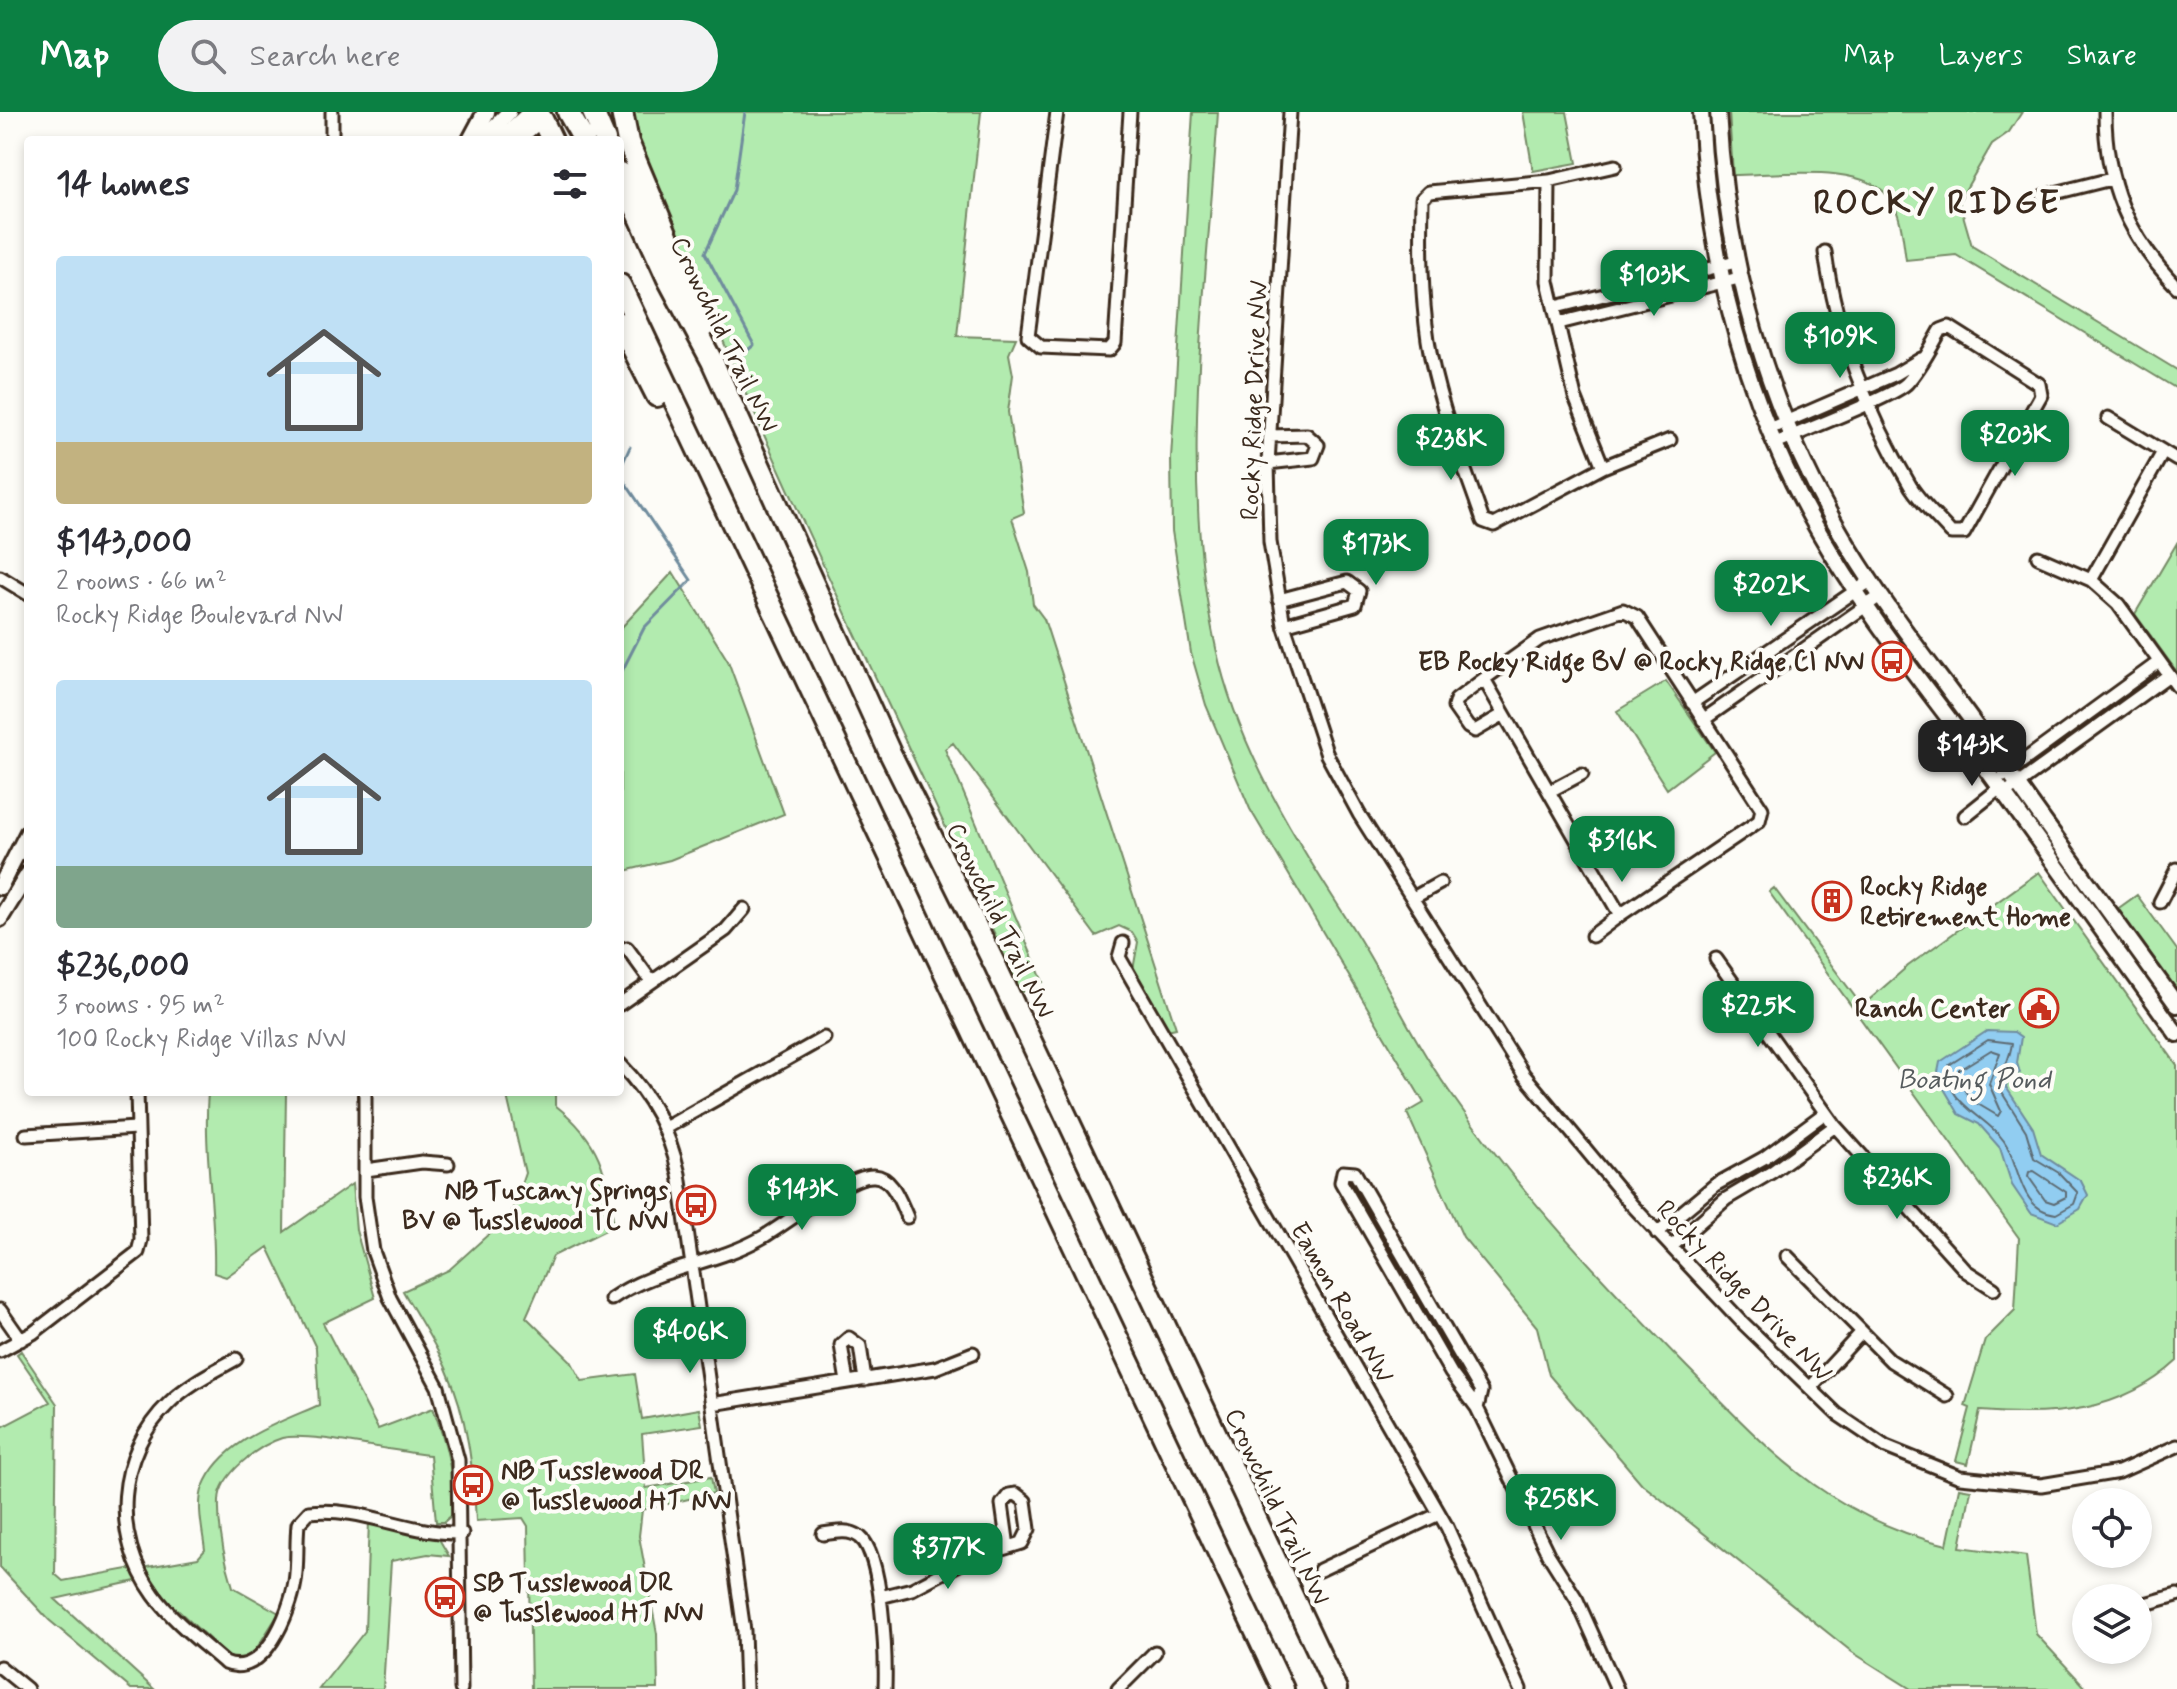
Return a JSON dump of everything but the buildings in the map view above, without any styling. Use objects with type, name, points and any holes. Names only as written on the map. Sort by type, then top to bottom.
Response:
[{"type":"highway","points":[[568,112],[582,136]]},
{"type":"highway","points":[[593,112],[603,136]]},
{"type":"highway","points":[[622,112],[634,157],[705,323],[712,361]]},
{"type":"highway","points":[[537,114],[550,136]]},
{"type":"highway","name":"Crowchild Trail NW","points":[[624,182],[667,277],[712,361],[890,753],[995,965],[1336,1689]]},
{"type":"highway","points":[[624,212],[640,242],[667,277]]},
{"type":"highway","points":[[624,294],[757,582],[1283,1689]]},
{"type":"highway","points":[[624,331],[742,564],[757,582]]},
{"type":"main road","points":[[473,136],[486,112]]},
{"type":"street","points":[[332,112],[332,136]]},
{"type":"street","points":[[485,136],[509,112]]},
{"type":"street","points":[[1057,112],[1028,336],[1034,344],[1109,350],[1115,343],[1130,112]]},
{"type":"street","name":"Rocky Ridge Drive NW","points":[[1290,112],[1268,463],[1270,542],[1284,625],[1327,755],[1524,1075],[1657,1233],[1810,1388],[1845,1420],[1886,1447],[1941,1471],[2021,1485],[2081,1481],[2138,1466],[2177,1446]]},
{"type":"street","points":[[1701,112],[1706,192],[1721,283],[1769,429],[1806,509],[1855,591],[2177,1034]]},
{"type":"street","points":[[1718,112],[1728,228],[1739,278],[1761,357],[1784,421],[1826,508],[1880,596],[2177,1005]]},
{"type":"street","points":[[2105,112],[2105,151],[2122,209],[2142,246],[2177,287]]},
{"type":"street","points":[[506,136],[537,114]]},
{"type":"street","points":[[519,136],[537,114]]},
{"type":"street","points":[[1615,166],[1549,181],[1429,192],[1422,199],[1421,271],[1428,342],[1444,407],[1483,521],[1494,525],[1603,467],[1670,440]]},
{"type":"street","points":[[2043,196],[2111,179]]},
{"type":"street","points":[[1549,181],[1548,281],[1575,397],[1603,467]]},
{"type":"street","points":[[1776,443],[1867,402],[1906,386],[1941,330],[1949,327],[2039,384],[2041,395],[1964,533],[1951,533],[1913,489],[1867,402],[1830,288],[1825,252]]},
{"type":"street","points":[[1556,307],[1736,262]]},
{"type":"street","points":[[1559,323],[1739,278]]},
{"type":"street","points":[[1769,429],[1863,389],[1925,356]]},
{"type":"street","points":[[2108,418],[2177,460]]},
{"type":"street","points":[[1268,463],[1313,458],[1318,445],[1307,435],[1270,436]]},
{"type":"street","points":[[2091,580],[2163,452]]},
{"type":"street","points":[[2038,557],[2091,580],[2118,604],[2177,686]]},
{"type":"street","points":[[0,577],[24,592]]},
{"type":"street","points":[[1692,703],[1870,581]]},
{"type":"street","points":[[1279,600],[1347,582],[1359,591],[1355,605],[1284,625]]},
{"type":"street","points":[[1703,720],[1880,596]]},
{"type":"street","points":[[1504,714],[1475,731],[1468,727],[1454,707],[1456,700],[1540,639],[1623,610],[1637,617],[1762,809],[1759,821],[1592,936]]},
{"type":"street","points":[[1965,816],[2159,662]]},
{"type":"street","points":[[2013,778],[2169,675]]},
{"type":"street","points":[[1484,679],[1620,915]]},
{"type":"street","points":[[1550,791],[1582,774]]},
{"type":"street","points":[[0,887],[24,840]]},
{"type":"street","points":[[2160,902],[2177,869]]},
{"type":"street","points":[[0,919],[24,880]]},
{"type":"street","points":[[1413,898],[1440,883]]},
{"type":"street","points":[[624,1001],[726,930],[744,909]]},
{"type":"street","name":"Eamon Road NW","points":[[1123,943],[1119,957],[1439,1514],[1520,1689]]},
{"type":"street","points":[[627,948],[651,981]]},
{"type":"street","points":[[1716,959],[1830,1119],[1966,1271],[1994,1289]]},
{"type":"street","points":[[665,1128],[824,1038]]},
{"type":"street","points":[[624,1069],[650,1100],[665,1128],[679,1174],[744,1631],[746,1689]]},
{"type":"street","points":[[0,1351],[21,1340],[138,1252],[141,1240],[137,1096]]},
{"type":"street","points":[[365,1096],[369,1233],[380,1274],[430,1370],[455,1440],[461,1487],[461,1689]]},
{"type":"street","points":[[1657,1233],[1715,1185],[1830,1119]]},
{"type":"street","points":[[1671,1247],[1726,1199],[1772,1172],[1830,1119]]},
{"type":"street","points":[[26,1135],[136,1128]]},
{"type":"street","points":[[1764,1158],[1772,1172]]},
{"type":"street","points":[[366,1170],[422,1162],[448,1164]]},
{"type":"street","points":[[1477,1408],[1481,1391],[1355,1173],[1343,1172],[1341,1182],[1451,1373],[1477,1408],[1548,1554],[1577,1600],[1617,1689]]},
{"type":"street","points":[[611,1299],[630,1286],[748,1246],[813,1204],[867,1176],[878,1176],[889,1183],[907,1217]]},
{"type":"street","points":[[1715,1185],[1726,1199]]},
{"type":"street","points":[[1787,1256],[1891,1361],[1947,1396]]},
{"type":"street","points":[[0,1310],[21,1340]]},
{"type":"street","points":[[1810,1388],[1861,1333]]},
{"type":"street","points":[[847,1382],[841,1349],[849,1338],[860,1346],[865,1380]]},
{"type":"street","points":[[712,1404],[947,1365],[973,1353]]},
{"type":"street","points":[[236,1359],[185,1389],[155,1418],[131,1462],[124,1507],[130,1548],[143,1579],[160,1602],[225,1663],[239,1667],[252,1663],[279,1628],[294,1586],[298,1524],[309,1512],[359,1513],[424,1531],[462,1533]]},
{"type":"street","points":[[1320,1570],[1439,1514]]},
{"type":"street","points":[[823,1534],[844,1531],[862,1539],[870,1554],[880,1597],[885,1689]]},
{"type":"street","points":[[880,1597],[912,1589],[961,1562],[1008,1547]]},
{"type":"street","points":[[2152,1602],[2177,1595]]},
{"type":"street","points":[[1118,1689],[1155,1652]]},
{"type":"street","points":[[0,1667],[27,1689]]},
{"type":"green space","points":[[631,112],[981,112],[957,336],[1016,338],[1009,354],[1013,375],[1008,412],[1024,513],[1012,518],[1029,572],[1033,604],[1044,619],[1176,1028],[1167,1030],[1133,970],[1138,942],[1132,932],[1119,926],[1096,936],[953,743],[945,749],[1043,982],[1021,993],[792,497],[670,223],[647,168]]},
{"type":"green space","points":[[1193,112],[1218,112],[1198,381],[1198,516],[1204,583],[1226,686],[1254,758],[1290,827],[1449,1091],[1503,1164],[1593,1268],[1754,1434],[1809,1481],[1842,1502],[1901,1531],[1947,1545],[1959,1488],[1971,1490],[1960,1547],[2026,1556],[2036,1634],[2087,1689],[1911,1689],[1852,1652],[1642,1484],[1549,1375],[1537,1327],[1463,1237],[1407,1113],[1424,1103],[1250,809],[1206,705],[1191,653],[1172,531],[1171,458]]},
{"type":"green space","points":[[1523,112],[1567,112],[1577,163],[1533,171]]},
{"type":"green space","points":[[1729,112],[2022,112],[2009,132],[1992,144],[1959,201],[1972,246],[2177,370],[2177,389],[1956,255],[1906,260],[1898,214],[1891,200],[1879,188],[1841,175],[1733,175]]},
{"type":"green space","points":[[2177,543],[2177,672],[2135,614]]},
{"type":"green space","points":[[673,572],[728,661],[784,814],[670,860],[624,871],[624,625]]},
{"type":"green space","points":[[1666,681],[1715,752],[1667,789],[1617,711]]},
{"type":"green space","points":[[2039,872],[2177,1065],[2177,1361],[2133,1392],[2084,1408],[2033,1413],[1980,1411],[1968,1464],[1956,1461],[1970,1408],[1965,1406],[1985,1340],[2015,1310],[2019,1238],[1769,892],[1774,888],[1862,1006],[1908,966]]},
{"type":"green space","points":[[2137,895],[2177,950],[2177,995],[2116,910]]},
{"type":"green space","points":[[208,1096],[286,1096],[284,1232],[352,1184],[356,1230],[375,1298],[323,1323],[378,1429],[433,1408],[446,1446],[453,1486],[453,1514],[444,1522],[436,1522],[430,1455],[295,1437],[273,1442],[242,1462],[226,1481],[219,1501],[227,1567],[233,1587],[279,1613],[255,1651],[240,1660],[231,1659],[169,1602],[142,1568],[198,1558],[205,1550],[200,1502],[211,1471],[223,1457],[252,1436],[319,1405],[316,1348],[268,1247],[226,1277],[214,1273]]},
{"type":"green space","points":[[507,1096],[555,1096],[555,1105],[582,1131],[599,1158],[614,1226],[553,1256],[526,1317],[571,1361],[582,1381],[635,1374],[642,1419],[699,1409],[702,1425],[642,1434],[646,1488],[711,1477],[714,1493],[642,1510],[639,1536],[657,1634],[658,1689],[531,1689],[528,1526],[523,1518],[476,1521],[471,1462],[460,1405],[431,1338],[403,1291],[449,1270],[511,1214],[525,1173]]},
{"type":"green space","points":[[21,1351],[57,1404],[55,1574],[63,1581],[133,1568],[140,1580],[55,1599],[154,1689],[131,1689],[49,1620],[0,1567],[0,1428],[50,1402],[17,1354]]},
{"type":"green space","points":[[369,1521],[439,1539],[449,1556],[428,1554],[391,1561],[383,1689],[319,1689],[365,1631]]},
{"type":"water","name":"Boating Pond","points":[[1987,1031],[2014,1032],[2021,1037],[2017,1063],[2020,1073],[2009,1077],[2006,1087],[2033,1128],[2041,1154],[2081,1181],[2088,1195],[2080,1209],[2057,1223],[2031,1213],[2012,1185],[2000,1148],[1979,1124],[1959,1114],[1937,1077],[1940,1062]]},
{"type":"waterway","points":[[738,358],[754,345],[705,253],[734,190],[745,112]]},
{"type":"waterway","points":[[624,460],[630,447]]},
{"type":"waterway","points":[[624,481],[691,580],[644,628],[624,667]]},
{"type":"place","name":"EB Rocky Ridge BV @ Rocky Ridge CI NW","points":[[1892,661]]},
{"type":"place","name":"Rocky Ridge Retirement Home","points":[[1832,901]]},
{"type":"place","name":"Ranch Center","points":[[2039,1008]]},
{"type":"place","name":"NB Tuscany Springs BV @ Tusslewood TC NW","points":[[696,1205]]},
{"type":"place","name":"NB Tusslewood DR @ Tusslewood HT NW","points":[[473,1485]]},
{"type":"place","name":"SB Tusslewood DR @ Tusslewood HT NW","points":[[445,1597]]},
{"type":"district","name":"ROCKY RIDGE","points":[[1937,201]]}]
